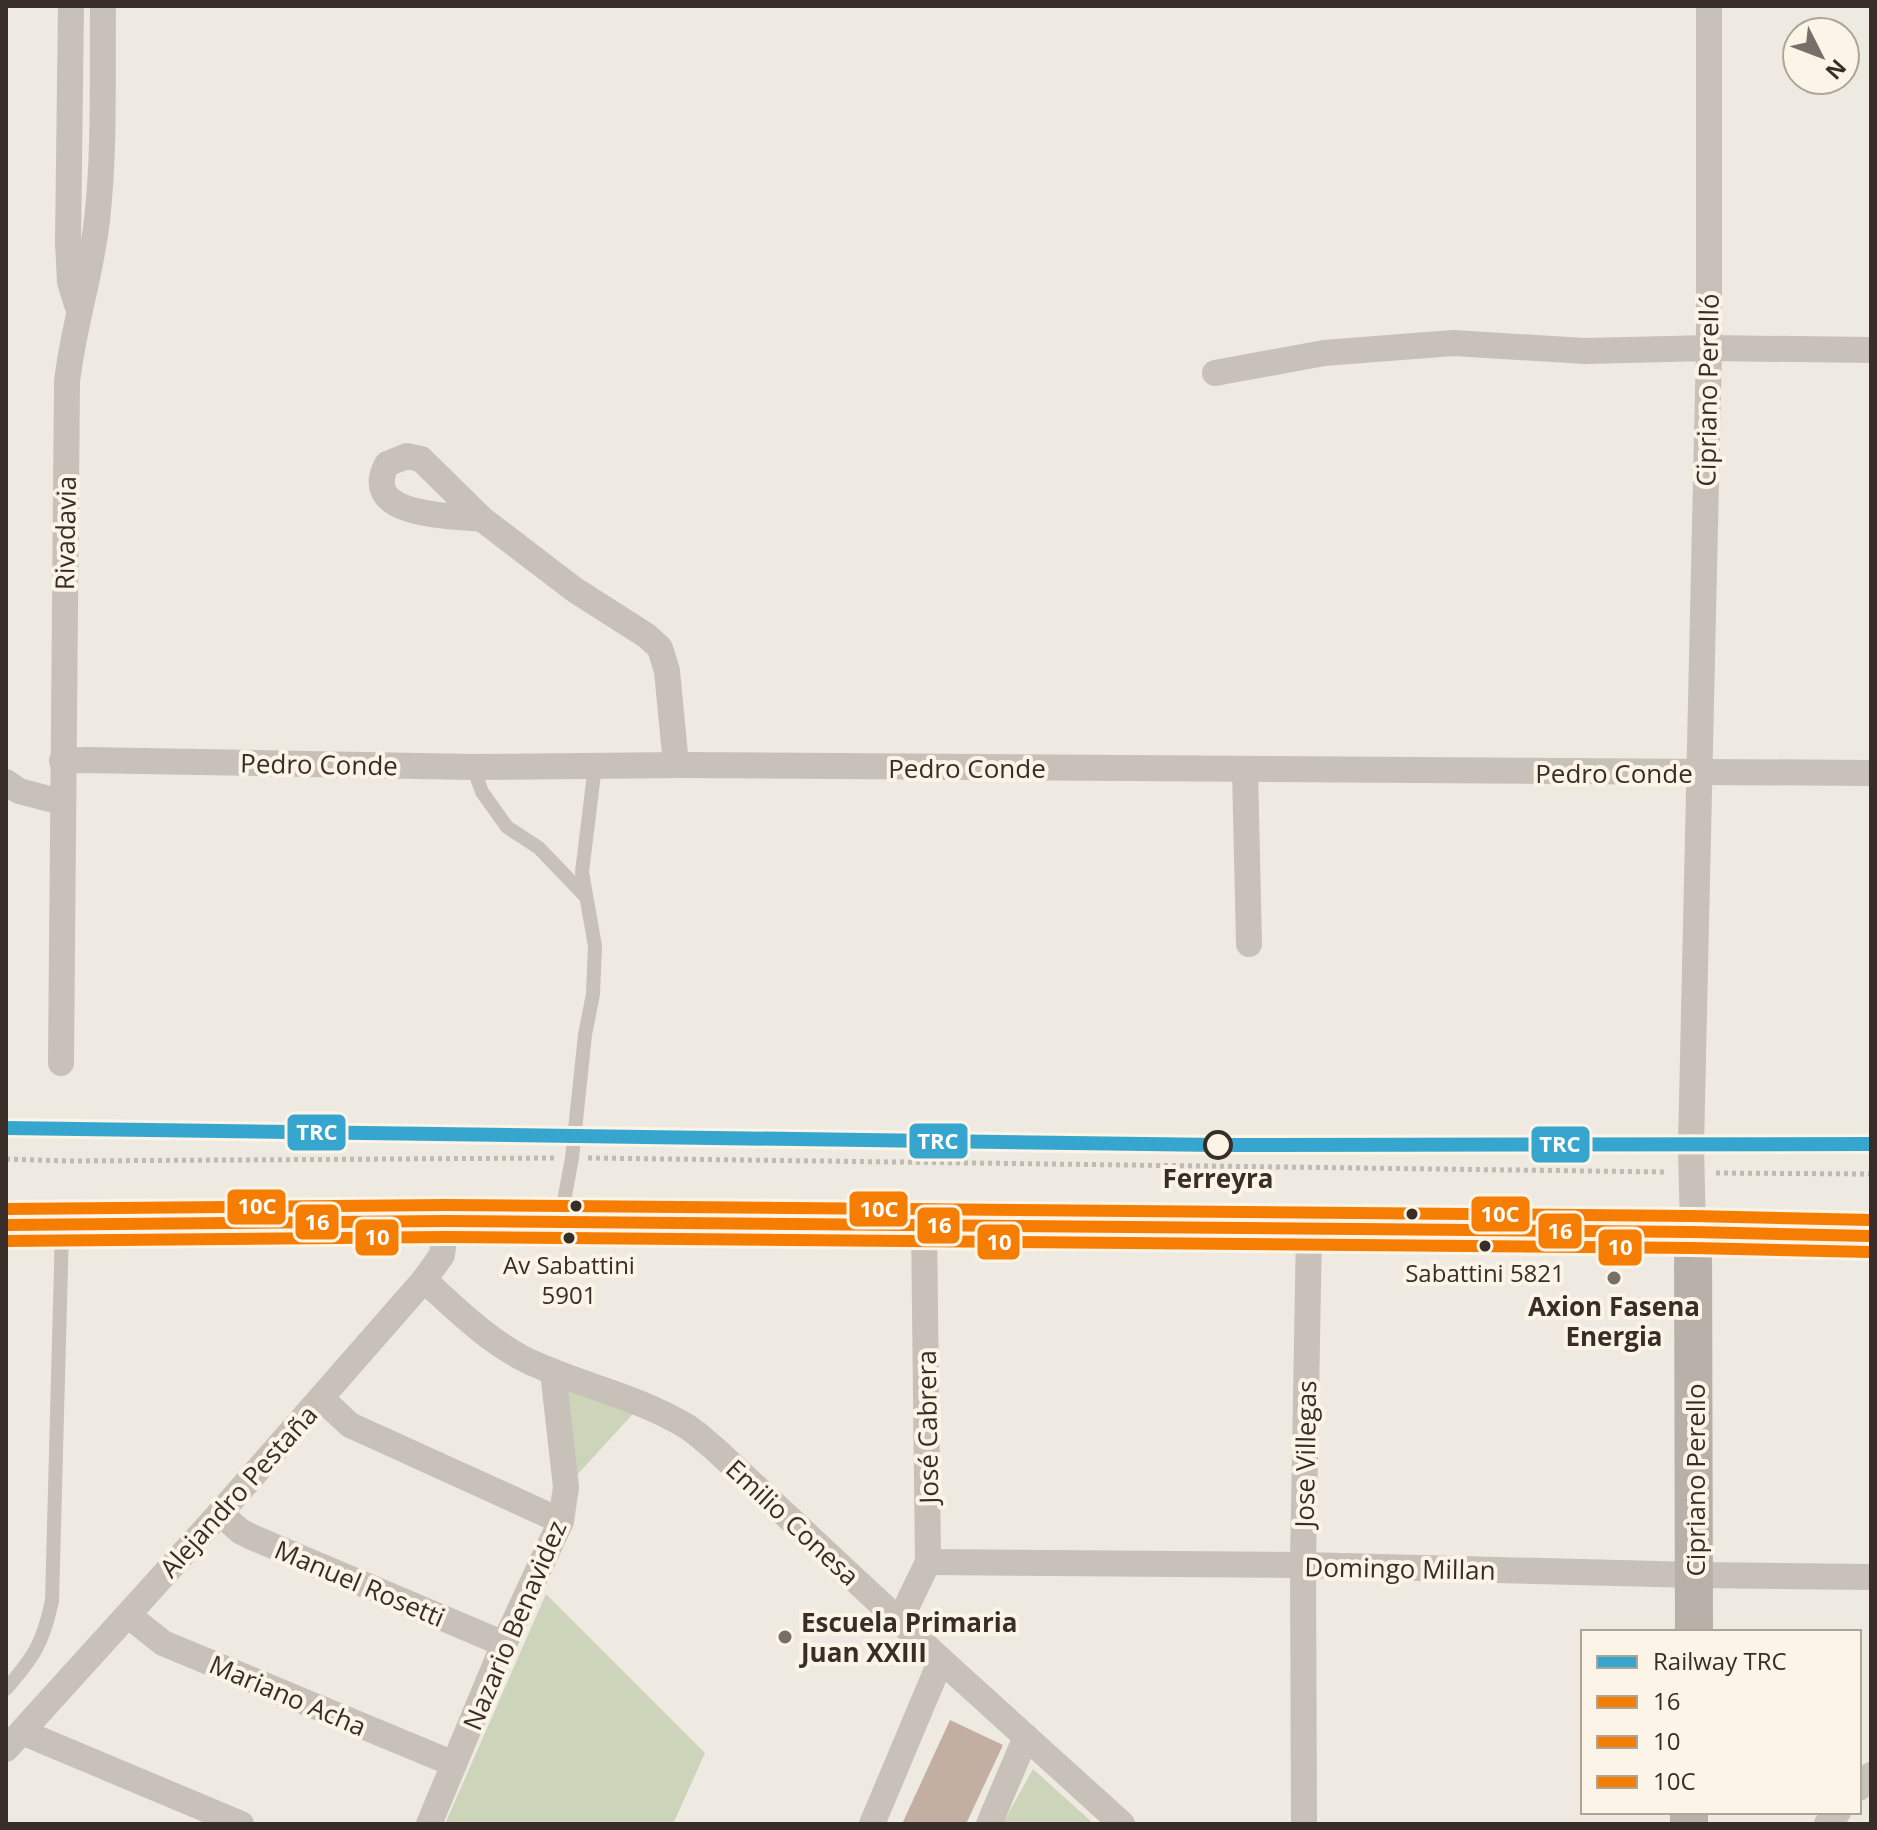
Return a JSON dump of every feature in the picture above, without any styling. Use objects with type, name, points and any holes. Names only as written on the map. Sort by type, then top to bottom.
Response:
[{"type":"main road","points":[[6,1225],[446,1221],[1871,1236]]},
{"type":"main road","name":"Cipriano Perello","points":[[1693,1232],[1694,1630]]},
{"type":"street","points":[[71,6],[68,243],[70,282],[79,311]]},
{"type":"street","name":"Rivadavia","points":[[61,1063],[67,382],[97,220],[102,159],[103,6]]},
{"type":"street","name":"Cipriano Perelló","points":[[1693,1232],[1709,348],[1709,6]]},
{"type":"street","points":[[1215,373],[1324,353],[1453,343],[1585,351],[1709,348],[1871,350]]},
{"type":"street","points":[[482,519],[575,590],[647,636],[660,648],[667,671],[676,765]]},
{"type":"street","name":"Pedro Conde","points":[[62,761],[473,767],[676,765],[1871,773]]},
{"type":"street","points":[[1245,770],[1249,944]]},
{"type":"street","points":[[6,782],[19,791],[61,802]]},
{"type":"street","name":"Alejandro Pestaña","points":[[14,1741],[220,1513],[424,1280],[442,1255],[446,1221]]},
{"type":"street","name":"José Cabrera","points":[[899,1622],[928,1562],[924,1225]]},
{"type":"street","name":"Jose Villegas","points":[[1304,1824],[1303,1565],[1309,1229]]},
{"type":"street","name":"Emilio Conesa","points":[[424,1280],[483,1333],[522,1358],[652,1408],[688,1427],[1122,1824]]},
{"type":"street","name":"Nazario Benavidez","points":[[429,1824],[504,1644],[561,1521],[566,1487],[553,1372]]},
{"type":"street","points":[[321,1398],[350,1425],[561,1521]]},
{"type":"street","name":"Manuel Rosetti","points":[[220,1513],[240,1531],[254,1538],[504,1644]]},
{"type":"street","name":"Domingo Millan","points":[[928,1562],[1303,1565],[1871,1577]]},
{"type":"street","name":"Mariano Acha","points":[[128,1615],[163,1643],[454,1764]]},
{"type":"street","points":[[872,1824],[941,1660]]},
{"type":"street","points":[[989,1824],[1026,1737]]},
{"type":"street","points":[[14,1741],[241,1824]]},
{"type":"lane","points":[[561,1222],[593,994],[595,946],[582,872],[595,766]]},
{"type":"lane","points":[[473,767],[482,792],[507,827],[539,848],[585,896]]},
{"type":"lane","points":[[6,1689],[44,1636],[52,1601],[62,1224]]},
{"type":"path","points":[[6,1159],[572,1158],[1871,1174]]},
{"type":"green space","points":[[553,1372],[641,1405],[566,1487]]},
{"type":"green space","points":[[546,1594],[705,1753],[673,1824],[445,1824]]},
{"type":"green space","points":[[1033,1769],[1094,1824],[1003,1823]]},
{"type":"building","points":[[950,1720],[1003,1745],[966,1824],[902,1824]]},
{"type":"rail line","name":"TRC","points":[[6,1128],[1218,1145],[1871,1144]]},
{"type":"transit line","name":"10C","points":[[6,1209],[446,1205],[1871,1220]]},
{"type":"transit line","name":"16","points":[[6,1225],[446,1221],[1871,1236]]},
{"type":"transit line","name":"10","points":[[6,1241],[446,1237],[1871,1252]]},
{"type":"place","name":"Ferreyra","points":[[1218,1145]]},
{"type":"place","name":"Av Sabattini 5901","points":[[569,1238]]},
{"type":"place","name":"Sabattini 5821","points":[[1485,1246]]},
{"type":"place","name":"Axion Fasena Energia","points":[[1614,1278]]},
{"type":"place","name":"Escuela Primaria Juan XXIII","points":[[785,1637]]}]
